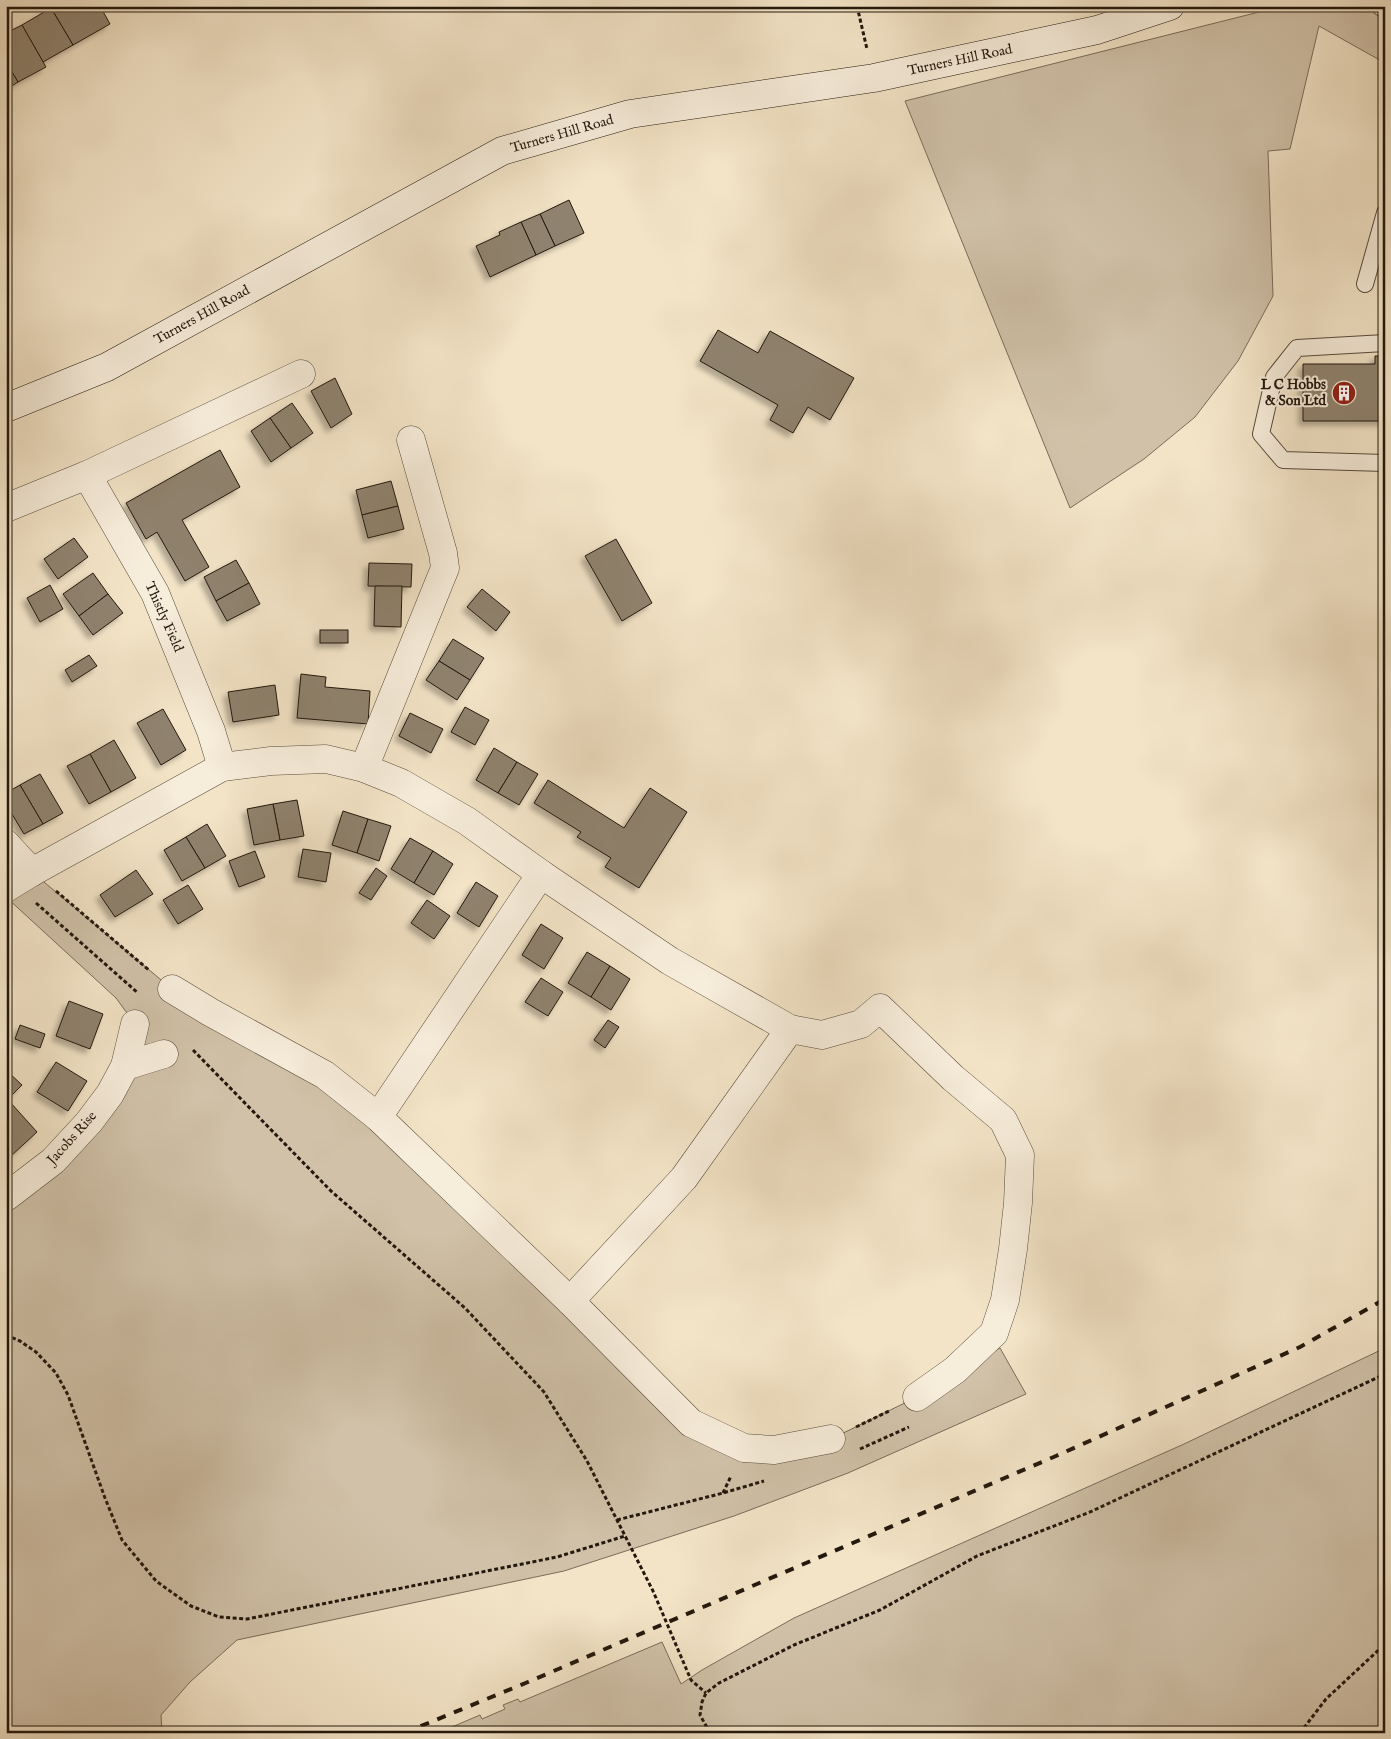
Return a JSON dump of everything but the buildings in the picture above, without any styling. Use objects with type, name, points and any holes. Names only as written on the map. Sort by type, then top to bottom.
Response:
[{"type":"street","name":"Turners Hill Road","points":[[6,408],[107,367],[502,151],[630,114],[874,78],[1097,30],[1170,6]]},
{"type":"street","points":[[6,508],[87,475],[301,374]]},
{"type":"street","points":[[364,768],[445,568],[443,553],[411,440]]},
{"type":"street","name":"Thistly Field","points":[[87,475],[155,593],[211,731],[222,767]]},
{"type":"street","points":[[6,844],[17,881],[222,767],[271,761],[326,759],[364,768],[401,783],[467,821],[541,874],[670,961],[790,1029],[822,1035],[861,1024],[880,1008],[953,1078],[1003,1120],[1020,1155],[1018,1203],[1005,1300],[994,1333],[955,1370],[917,1397]]},
{"type":"street","points":[[378,1116],[541,874]]},
{"type":"street","points":[[172,989],[325,1075],[378,1116],[691,1422],[744,1448],[774,1450],[831,1440]]},
{"type":"street","name":"Jacobs Rise","points":[[6,1197],[53,1162],[89,1122],[110,1094],[125,1066],[135,1024]]},
{"type":"street","points":[[570,1302],[684,1178],[790,1029]]},
{"type":"street","points":[[125,1066],[176,1049]]},
{"type":"lane","points":[[1379,6],[1385,10]]},
{"type":"lane","points":[[1365,284],[1385,212]]},
{"type":"lane","points":[[1385,343],[1297,348],[1274,377],[1261,434],[1283,460],[1385,464]]},
{"type":"path","points":[[857,6],[874,78]]},
{"type":"path","points":[[17,881],[172,989]]},
{"type":"path","points":[[17,881],[141,996]]},
{"type":"path","points":[[176,1049],[331,1191],[465,1308],[544,1392],[588,1461],[653,1591],[691,1680],[706,1693]]},
{"type":"path","points":[[6,1336],[20,1341],[36,1352],[56,1372],[68,1395],[122,1540],[156,1581],[191,1606],[219,1617],[257,1618],[557,1557],[625,1536]]},
{"type":"path","points":[[710,1733],[700,1715],[702,1702],[706,1693],[719,1682],[736,1676],[794,1645],[880,1610],[977,1556],[1090,1512],[1385,1374]]},
{"type":"path","points":[[831,1440],[917,1397]]},
{"type":"path","points":[[1300,1733],[1326,1699],[1385,1644]]},
{"type":"shaded area","points":[[1283,6],[1385,6],[1385,63],[1319,26],[1290,149],[1268,151],[1273,296],[1238,361],[1195,417],[1144,459],[1070,508],[905,101]]},
{"type":"shaded area","points":[[32,872],[172,989],[325,1075],[691,1423],[744,1448],[831,1439],[917,1397],[955,1370],[1000,1348],[1026,1394],[848,1473],[734,1516],[564,1571],[237,1640],[190,1682],[161,1715],[162,1733],[6,1733],[6,1197],[89,1122],[135,1024],[116,998],[6,897]]},
{"type":"shaded area","points":[[1385,1348],[1385,1733],[438,1733],[480,1715],[482,1719],[505,1709],[503,1705],[518,1699],[520,1702],[662,1642],[681,1684],[794,1618],[1184,1444]]},
{"type":"railway","points":[[404,1733],[528,1682],[1056,1456],[1300,1347],[1385,1299]]},
{"type":"place","name":"L C Hobbs & Son Ltd","points":[[1344,393]]}]
